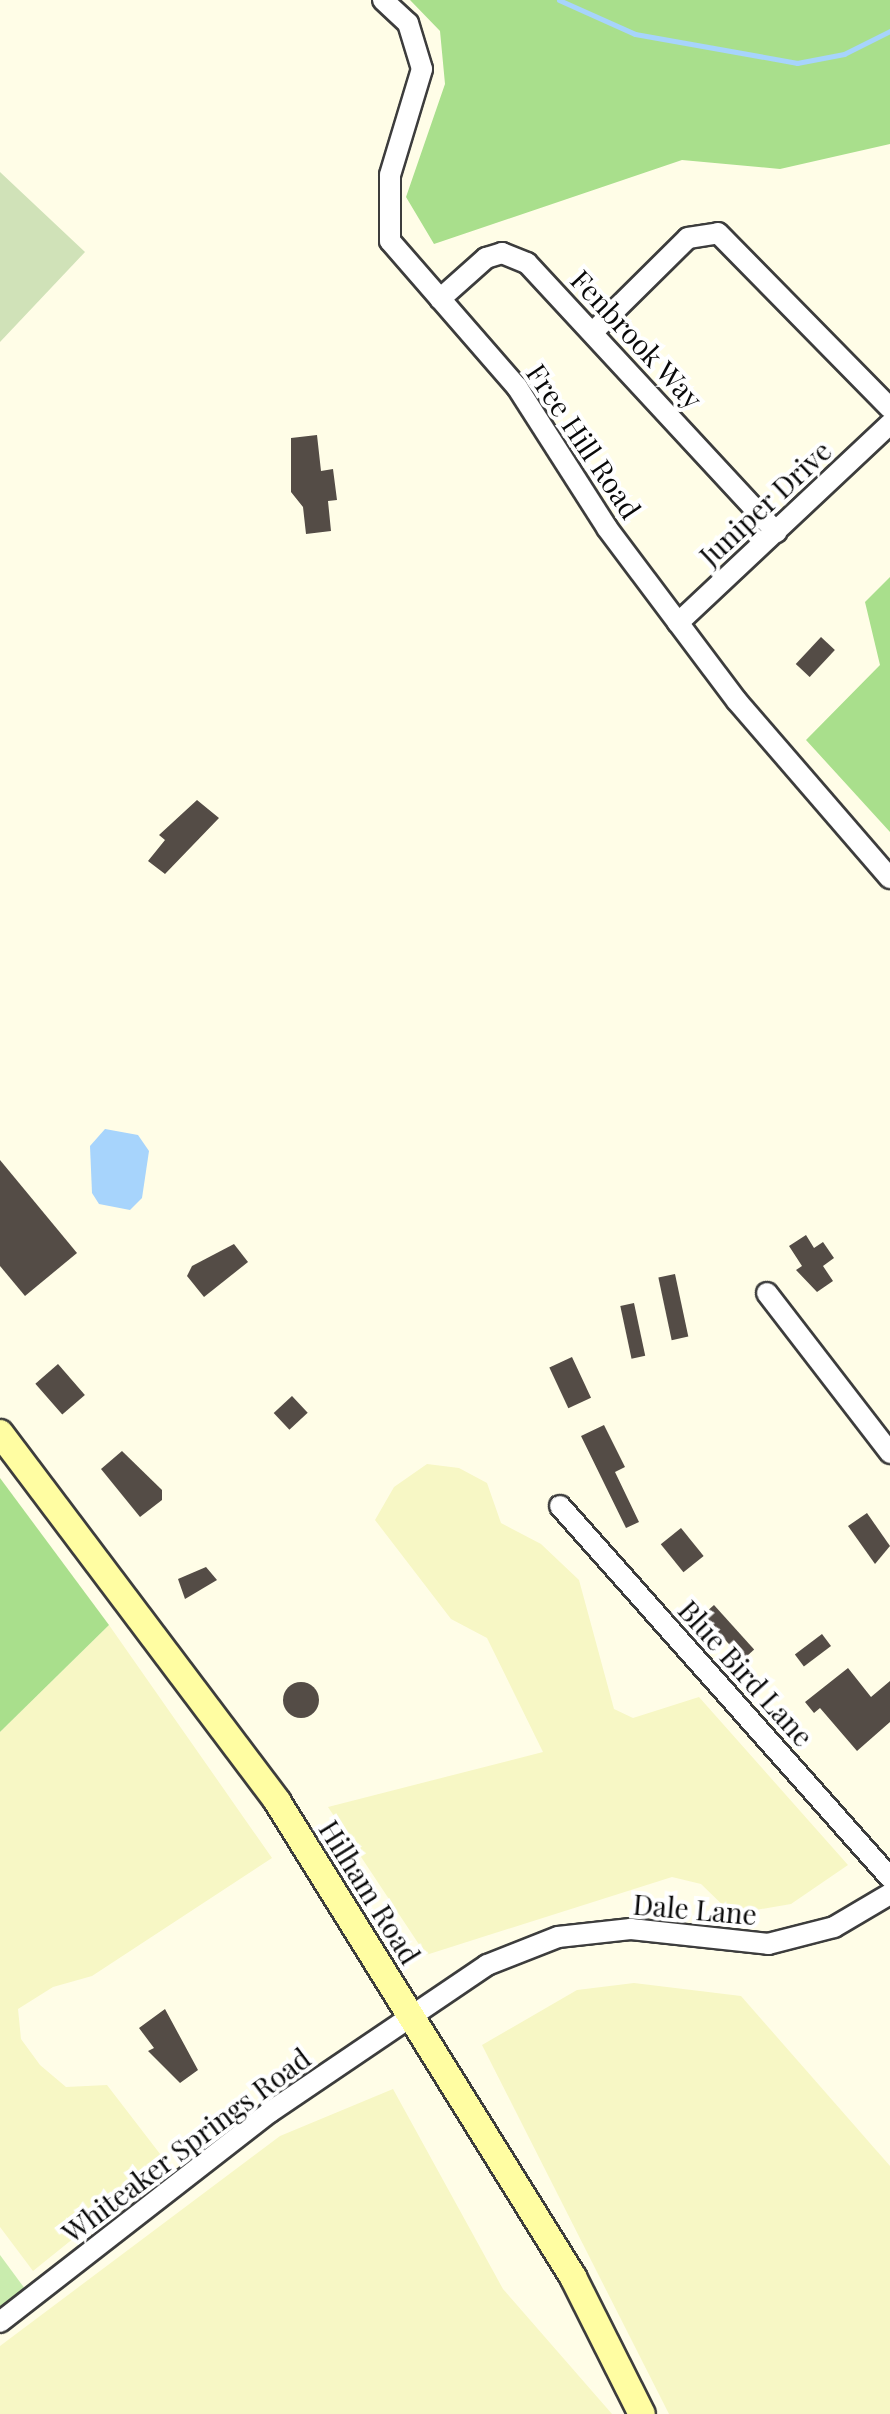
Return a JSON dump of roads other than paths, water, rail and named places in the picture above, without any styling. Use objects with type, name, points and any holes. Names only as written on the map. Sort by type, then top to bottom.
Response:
[{"type":"main road","name":"Hilham Road","points":[[0,1433],[277,1801],[573,2277],[642,2414]]},
{"type":"street","name":"Free Hill Road","points":[[383,0],[408,23],[422,69],[390,175],[390,241],[517,387],[678,623],[890,878]]},
{"type":"street","points":[[594,331],[688,238],[718,233],[890,408]]},
{"type":"street","name":"Fenbrook Way","points":[[440,299],[486,258],[502,253],[527,263],[594,331],[776,532]]},
{"type":"street","name":"Juniper Drive","points":[[678,623],[890,424]]},
{"type":"street","points":[[767,1293],[890,1453]]},
{"type":"street","name":"Blue Bird Lane","points":[[560,1506],[890,1878]]},
{"type":"street","name":"Dale Lane","points":[[411,2019],[487,1965],[558,1937],[631,1929],[768,1944],[834,1927],[890,1894]]},
{"type":"street","name":"Whiteaker Springs Road","points":[[0,2322],[270,2112],[411,2019]]},
{"type":"water","points":[[105,1129],[138,1135],[149,1151],[142,1198],[130,1210],[99,1204],[92,1193],[90,1146]]},
{"type":"waterway","points":[[559,0],[635,34],[797,63],[844,54],[890,31]]}]
